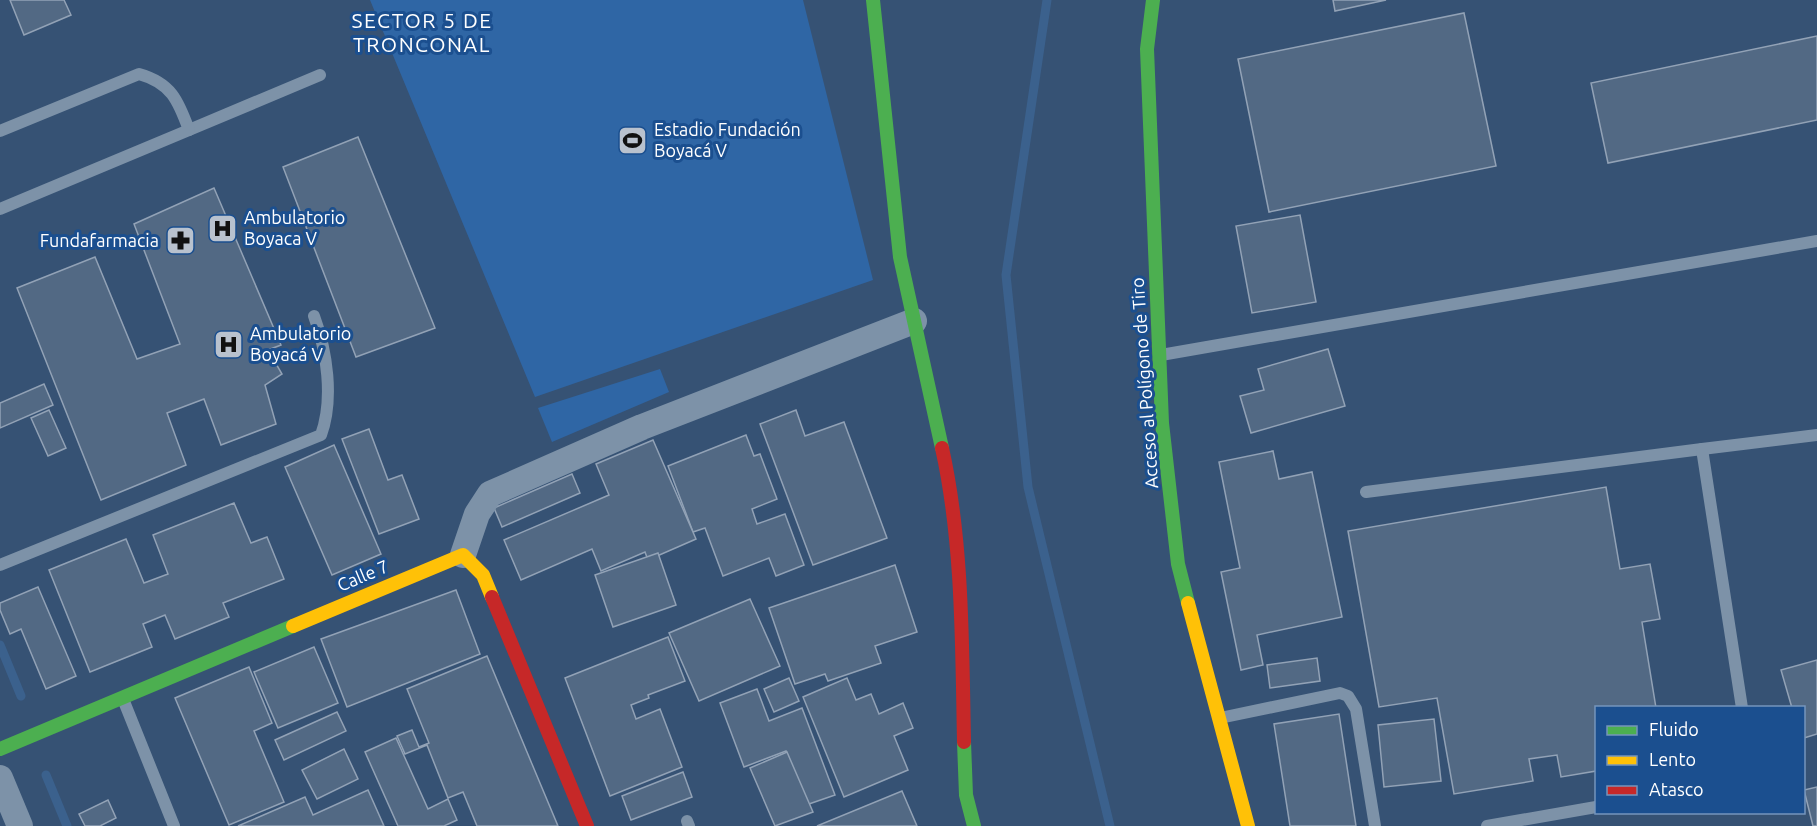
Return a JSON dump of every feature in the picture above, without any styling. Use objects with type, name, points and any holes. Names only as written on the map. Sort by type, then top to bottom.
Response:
[{"type":"street","points":[[873,0],[900,257],[951,483],[961,627],[966,795],[974,826]]},
{"type":"street","name":"Acceso al Polígono de Tiro","points":[[1153,0],[1146,48],[1162,423],[1178,564],[1248,826]]},
{"type":"street","points":[[587,826],[483,575],[463,555],[477,514],[490,494],[642,427],[914,321]]},
{"type":"street","name":"Calle 7","points":[[0,749],[463,555]]},
{"type":"street","points":[[0,778],[20,826]]},
{"type":"lane","points":[[0,131],[139,74],[155,79],[177,98],[189,130]]},
{"type":"lane","points":[[0,209],[320,75]]},
{"type":"lane","points":[[1160,355],[1817,241]]},
{"type":"lane","points":[[0,565],[321,435],[327,417],[324,343],[314,316]]},
{"type":"lane","points":[[1366,492],[1817,435]]},
{"type":"lane","points":[[1702,448],[1742,706]]},
{"type":"lane","points":[[1219,718],[1340,693],[1348,696],[1356,709],[1375,826]]},
{"type":"lane","points":[[123,698],[174,826]]},
{"type":"lane","points":[[1486,826],[1595,807]]},
{"type":"shaded area","name":"Estadio Fundación Boyacá V","points":[[370,0],[803,0],[873,280],[535,397]]},
{"type":"shaded area","points":[[660,369],[669,392],[552,442],[538,408]]},
{"type":"building","points":[[10,0],[64,0],[71,15],[24,35]]},
{"type":"building","points":[[1333,0],[1386,0],[1335,11]]},
{"type":"building","points":[[1464,13],[1496,166],[1269,212],[1238,59]]},
{"type":"building","points":[[1817,36],[1817,120],[1608,163],[1591,83]]},
{"type":"building","points":[[358,137],[435,328],[356,357],[283,167]]},
{"type":"building","name":"Ambulatorio Boyacá V","points":[[214,188],[281,345],[268,350],[282,374],[265,385],[276,424],[221,445],[204,399],[167,413],[186,465],[101,500],[17,288],[95,257],[137,359],[180,344],[134,224]]},
{"type":"building","points":[[1300,215],[1316,302],[1252,313],[1236,226]]},
{"type":"building","points":[[1328,349],[1345,406],[1251,433],[1240,396],[1264,390],[1258,369]]},
{"type":"building","points":[[44,384],[53,405],[0,428],[0,403]]},
{"type":"building","points":[[49,410],[66,448],[48,456],[31,418]]},
{"type":"building","points":[[796,410],[805,436],[844,422],[887,538],[813,565],[760,424]]},
{"type":"building","points":[[369,429],[388,480],[402,475],[419,519],[379,534],[342,439]]},
{"type":"building","points":[[746,435],[754,456],[760,454],[777,499],[752,509],[757,524],[785,514],[804,565],[776,576],[769,558],[723,576],[705,528],[693,532],[668,466]]},
{"type":"building","points":[[653,440],[696,539],[648,560],[645,552],[601,571],[592,549],[521,580],[504,540],[609,495],[596,464]]},
{"type":"building","points":[[334,445],[381,554],[332,575],[285,467]]},
{"type":"building","points":[[1273,451],[1279,479],[1312,472],[1342,617],[1257,635],[1263,665],[1241,670],[1221,572],[1240,568],[1219,462]]},
{"type":"building","points":[[572,474],[580,493],[502,527],[494,508]]},
{"type":"building","points":[[1606,487],[1620,569],[1650,564],[1660,619],[1642,622],[1656,706],[1595,706],[1595,771],[1561,777],[1557,755],[1529,759],[1533,781],[1454,794],[1437,698],[1379,707],[1348,531]]},
{"type":"building","points":[[234,503],[251,543],[267,537],[284,579],[223,603],[229,617],[175,639],[165,615],[143,624],[152,647],[90,672],[49,570],[126,539],[144,583],[168,574],[153,535]]},
{"type":"building","points":[[658,553],[676,605],[613,627],[595,575]]},
{"type":"building","points":[[895,565],[917,632],[875,646],[881,663],[828,681],[825,674],[795,684],[769,608]]},
{"type":"building","points":[[38,587],[76,676],[46,689],[21,629],[10,634],[0,610],[0,603]]},
{"type":"building","points":[[456,590],[480,654],[347,707],[321,639]]},
{"type":"building","points":[[750,599],[780,666],[699,701],[669,633]]},
{"type":"building","points":[[668,637],[685,681],[648,695],[649,698],[631,705],[636,719],[660,709],[682,767],[610,796],[565,678]]},
{"type":"building","points":[[314,647],[338,703],[278,728],[254,672]]},
{"type":"building","points":[[487,656],[558,826],[477,826],[463,792],[448,798],[427,745],[405,754],[397,736],[412,730],[419,747],[429,743],[407,689]]},
{"type":"building","points":[[1317,658],[1320,681],[1270,688],[1267,665]]},
{"type":"building","points":[[1817,660],[1817,734],[1805,738],[1805,706],[1791,706],[1781,670]]},
{"type":"building","points":[[249,667],[272,723],[254,731],[284,802],[229,825],[175,698]]},
{"type":"building","points":[[789,678],[799,701],[774,712],[764,689]]},
{"type":"building","points":[[847,678],[856,700],[871,694],[879,714],[903,703],[913,728],[894,736],[908,770],[844,797],[803,697]]},
{"type":"building","points":[[757,689],[769,721],[802,708],[835,795],[806,805],[786,751],[744,767],[720,703]]},
{"type":"building","points":[[337,712],[346,731],[284,760],[275,740]]},
{"type":"building","points":[[1339,714],[1356,826],[1290,826],[1274,724]]},
{"type":"building","points":[[1434,719],[1441,781],[1384,787],[1378,725]]},
{"type":"building","points":[[396,738],[428,809],[448,799],[457,820],[444,826],[398,826],[365,752]]},
{"type":"building","points":[[344,749],[358,779],[317,799],[302,770]]},
{"type":"building","points":[[787,752],[813,812],[775,826],[750,768]]},
{"type":"building","points":[[683,772],[692,797],[631,820],[622,796]]},
{"type":"building","points":[[1817,787],[1817,826],[1813,826],[1805,790]]},
{"type":"building","points":[[368,790],[384,826],[238,826],[305,797],[313,815]]},
{"type":"building","points":[[902,791],[917,826],[817,826]]},
{"type":"building","points":[[108,800],[116,818],[100,826],[85,826],[79,814]]},
{"type":"waterway","points":[[1047,0],[1006,275],[1028,487],[1110,826]]},
{"type":"waterway","points":[[0,645],[21,696]]},
{"type":"waterway","points":[[46,775],[67,826]]},
{"type":"traffic: fast","points":[[873,0],[900,257],[942,448]]},
{"type":"traffic: fast","points":[[1153,0],[1147,49],[1162,423],[1178,564],[1188,603]]},
{"type":"traffic: fast","points":[[0,749],[293,626]]},
{"type":"traffic: fast","points":[[964,742],[966,795],[974,826]]},
{"type":"traffic: slow","points":[[293,626],[463,555],[483,575],[492,597]]},
{"type":"traffic: slow","points":[[1188,603],[1248,826]]},
{"type":"traffic: jam","points":[[942,448],[958,557],[964,742]]},
{"type":"traffic: jam","points":[[492,597],[587,826]]},
{"type":"place","name":"Estadio Fundación Boyacá V","points":[[633,140]]},
{"type":"place","name":"Ambulatorio Boyaca V","points":[[223,228]]},
{"type":"place","name":"Fundafarmacia","points":[[180,241]]},
{"type":"place","name":"Ambulatorio Boyacá V","points":[[229,344]]},
{"type":"district","name":"SECTOR 5 DE TRONCONAL","points":[[422,33]]}]
